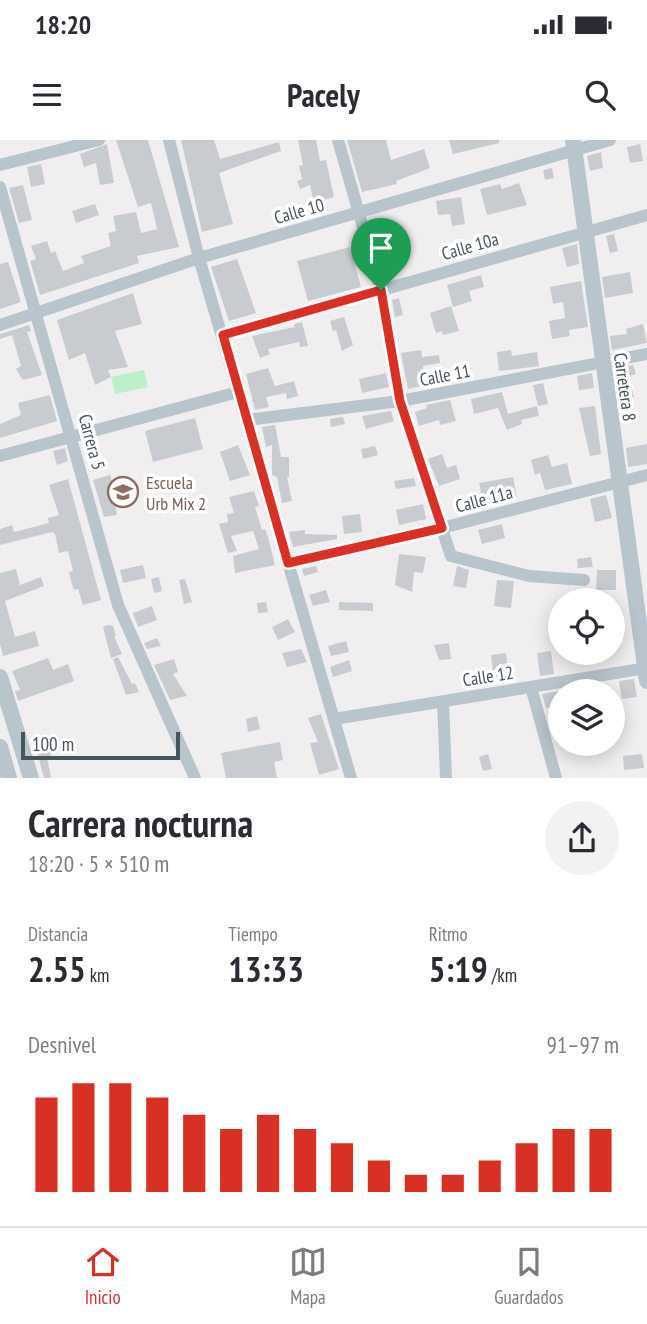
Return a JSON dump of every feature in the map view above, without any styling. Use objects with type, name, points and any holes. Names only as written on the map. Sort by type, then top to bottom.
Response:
[{"type":"street","points":[[0,165],[99,140]]},
{"type":"street","points":[[169,140],[199,258],[351,778]]},
{"type":"street","points":[[338,140],[381,290],[400,401],[451,556],[529,576],[584,580]]},
{"type":"street","name":"Calle 10","points":[[0,325],[199,258],[359,212],[573,145],[610,140]]},
{"type":"street","name":"Carretera 8","points":[[573,145],[646,672]]},
{"type":"street","name":"Carrera 5","points":[[0,187],[73,437],[118,605],[195,778]]},
{"type":"street","name":"Calle 10a","points":[[223,335],[647,215]]},
{"type":"street","name":"Calle 11","points":[[247,420],[400,401],[647,354]]},
{"type":"street","points":[[0,456],[238,393]]},
{"type":"street","name":"Calle 11a","points":[[288,563],[442,528],[647,475]]},
{"type":"street","name":"Calle 12","points":[[334,719],[531,687],[646,672]]},
{"type":"street","points":[[0,677],[31,778]]},
{"type":"street","points":[[531,687],[556,778]]},
{"type":"street","points":[[443,702],[446,778]]},
{"type":"street","points":[[0,747],[9,778]]},
{"type":"green space","points":[[144,370],[148,387],[115,394],[111,377]]},
{"type":"building","points":[[116,140],[148,140],[179,247],[137,256],[139,263],[40,295],[30,261],[36,259],[31,246],[47,241],[51,253],[55,251],[63,271],[84,263],[81,256],[111,246],[108,233],[116,231],[113,216],[136,212],[141,233],[157,229],[151,203],[138,207]]},
{"type":"building","points":[[181,140],[214,140],[220,159],[279,142],[281,151],[219,173],[233,224],[202,232]]},
{"type":"building","points":[[298,140],[316,140],[320,161],[326,160],[334,197],[314,203],[310,185],[300,189],[297,181],[302,179],[299,166],[303,165]]},
{"type":"building","points":[[347,140],[386,140],[391,160],[424,149],[430,168],[396,181],[397,184],[362,192]]},
{"type":"building","points":[[449,140],[499,140],[499,143],[453,154]]},
{"type":"building","points":[[107,144],[114,183],[100,185],[96,163],[84,167],[80,154]]},
{"type":"building","points":[[640,144],[643,161],[630,163],[627,147]]},
{"type":"building","points":[[601,152],[603,168],[590,171],[587,156]]},
{"type":"building","points":[[41,164],[45,184],[31,187],[27,167]]},
{"type":"building","points":[[552,168],[554,178],[545,180],[543,170]]},
{"type":"building","points":[[519,183],[527,205],[487,215],[480,189],[500,184],[502,189]]},
{"type":"building","points":[[23,185],[32,220],[19,223],[9,188]]},
{"type":"building","points":[[461,197],[465,224],[452,226],[450,214],[438,215],[436,201]]},
{"type":"building","points":[[95,204],[99,215],[76,223],[72,211]]},
{"type":"building","points":[[614,234],[618,251],[610,253],[606,236]]},
{"type":"building","points":[[577,244],[579,264],[567,267],[562,248]]},
{"type":"building","points":[[350,247],[361,287],[308,301],[297,261]]},
{"type":"building","points":[[237,259],[256,313],[229,321],[211,267]]},
{"type":"building","points":[[8,262],[21,302],[0,309],[0,264]]},
{"type":"building","points":[[630,272],[633,293],[605,298],[602,277]]},
{"type":"building","points":[[481,275],[484,287],[469,291],[472,301],[453,307],[447,285]]},
{"type":"building","points":[[581,281],[588,327],[569,330],[570,336],[552,339],[549,321],[565,318],[563,302],[553,304],[550,287]]},
{"type":"building","points":[[133,293],[142,324],[115,331],[128,367],[108,370],[111,377],[95,385],[85,353],[69,360],[57,320]]},
{"type":"building","points":[[399,298],[403,315],[395,317],[392,300]]},
{"type":"building","points":[[451,306],[459,331],[443,335],[442,331],[436,333],[430,313]]},
{"type":"building","points":[[344,317],[353,345],[342,351],[336,330],[333,331],[330,321]]},
{"type":"building","points":[[302,322],[308,346],[300,347],[299,342],[268,349],[270,354],[260,358],[252,336],[295,327],[294,324]]},
{"type":"building","points":[[643,324],[647,343],[612,350],[610,336],[627,334],[626,329]]},
{"type":"building","points":[[29,325],[31,331],[27,332],[42,375],[23,380],[16,369],[21,366],[12,335],[0,339],[0,334]]},
{"type":"building","points":[[421,350],[422,357],[439,355],[440,363],[423,366],[427,385],[408,389],[401,353]]},
{"type":"building","points":[[511,350],[512,356],[537,352],[539,366],[499,371],[497,352]]},
{"type":"building","points":[[633,365],[636,374],[628,376],[634,397],[619,400],[615,369]]},
{"type":"building","points":[[268,368],[275,386],[294,381],[298,396],[287,399],[286,393],[266,397],[269,407],[255,410],[246,374]]},
{"type":"building","points":[[386,373],[389,387],[362,393],[359,379]]},
{"type":"building","points":[[592,373],[594,388],[579,390],[577,376]]},
{"type":"building","points":[[543,383],[548,404],[538,406],[533,385]]},
{"type":"building","points":[[502,392],[508,414],[537,406],[539,416],[521,420],[522,424],[507,430],[498,408],[474,414],[471,399]]},
{"type":"building","points":[[50,395],[57,421],[0,438],[0,424],[21,415],[18,403]]},
{"type":"building","points":[[450,400],[456,421],[440,425],[439,420],[419,426],[415,412],[427,408],[426,405]]},
{"type":"building","points":[[595,406],[601,454],[590,456],[579,408]]},
{"type":"building","points":[[391,411],[394,421],[366,429],[362,416]]},
{"type":"building","points":[[343,417],[345,424],[331,427],[330,419]]},
{"type":"building","points":[[195,418],[203,449],[153,462],[145,431]]},
{"type":"building","points":[[275,425],[281,457],[289,457],[287,477],[292,501],[282,503],[277,477],[272,475],[272,445],[266,447],[262,427]]},
{"type":"building","points":[[647,444],[647,464],[628,467],[626,448]]},
{"type":"building","points":[[238,445],[250,475],[230,481],[220,452]]},
{"type":"building","points":[[375,446],[378,455],[363,459],[361,449]]},
{"type":"building","points":[[65,448],[68,461],[57,465],[53,451]]},
{"type":"building","points":[[442,454],[447,468],[456,465],[460,479],[439,486],[428,459]]},
{"type":"building","points":[[548,455],[552,467],[567,463],[572,484],[545,490],[540,473],[535,475],[531,460]]},
{"type":"building","points":[[110,475],[116,496],[117,515],[104,517],[93,480]]},
{"type":"building","points":[[513,477],[517,498],[469,508],[467,499],[481,493],[479,483]]},
{"type":"building","points":[[414,478],[416,486],[396,489],[394,481]]},
{"type":"building","points":[[68,479],[101,600],[83,605],[78,589],[74,590],[71,581],[69,572],[73,571],[68,551],[59,553],[55,534],[52,532],[0,545],[0,529],[12,525],[14,532],[49,523],[48,518],[59,515],[49,485]]},
{"type":"building","points":[[254,491],[259,506],[255,507],[262,530],[265,529],[268,537],[275,565],[235,573],[233,556],[259,549],[253,531],[231,536],[237,551],[228,553],[219,524],[228,522],[227,514],[234,513],[229,497]]},
{"type":"building","points":[[606,495],[612,518],[595,522],[590,499]]},
{"type":"building","points":[[423,504],[426,519],[399,525],[396,510]]},
{"type":"building","points":[[360,514],[362,532],[344,534],[342,516]]},
{"type":"building","points":[[502,524],[505,538],[482,544],[478,530]]},
{"type":"building","points":[[305,530],[305,534],[337,535],[337,539],[293,547],[289,532]]},
{"type":"building","points":[[399,554],[426,557],[423,573],[414,572],[412,592],[395,585]]},
{"type":"building","points":[[591,557],[593,567],[578,568],[577,559]]},
{"type":"building","points":[[143,565],[146,578],[123,583],[120,570]]},
{"type":"building","points":[[316,566],[318,572],[304,576],[302,569]]},
{"type":"building","points":[[457,566],[469,570],[466,588],[453,586]]},
{"type":"building","points":[[16,569],[20,585],[41,577],[44,586],[5,601],[15,637],[35,631],[39,646],[3,656],[0,644],[0,573]]},
{"type":"building","points":[[597,570],[616,570],[616,588],[596,588]]},
{"type":"building","points":[[159,577],[162,591],[154,593],[151,579]]},
{"type":"building","points":[[185,579],[192,602],[184,604],[179,580]]},
{"type":"building","points":[[497,580],[514,581],[511,608],[494,606]]},
{"type":"building","points":[[326,590],[330,602],[313,606],[309,595]]},
{"type":"building","points":[[266,602],[268,612],[258,613],[257,603]]},
{"type":"building","points":[[339,602],[373,603],[373,611],[339,610]]},
{"type":"building","points":[[152,606],[157,620],[138,627],[133,613]]},
{"type":"building","points":[[288,619],[295,632],[278,640],[272,627]]},
{"type":"building","points":[[113,626],[114,636],[122,654],[111,658],[103,627]]},
{"type":"building","points":[[157,638],[161,646],[147,649],[144,643]]},
{"type":"building","points":[[346,641],[349,652],[331,656],[328,646]]},
{"type":"building","points":[[449,643],[451,659],[439,660],[434,645]]},
{"type":"building","points":[[301,649],[307,662],[287,667],[282,653]]},
{"type":"building","points":[[548,651],[548,665],[553,665],[554,674],[540,676],[537,653]]},
{"type":"building","points":[[506,653],[509,678],[494,680],[491,655]]},
{"type":"building","points":[[118,657],[139,692],[126,695],[113,659]]},
{"type":"building","points":[[48,658],[53,670],[68,664],[74,681],[18,701],[15,691],[20,690],[12,671]]},
{"type":"building","points":[[174,659],[178,672],[173,674],[187,696],[170,700],[154,665]]},
{"type":"building","points":[[349,660],[352,671],[333,677],[330,667]]},
{"type":"building","points":[[634,679],[637,697],[625,699],[625,680]]},
{"type":"building","points":[[548,693],[548,708],[546,708],[542,694]]},
{"type":"building","points":[[321,714],[339,769],[319,775],[310,743],[318,742],[308,718]]},
{"type":"building","points":[[257,716],[260,729],[248,732],[246,719]]},
{"type":"building","points":[[280,742],[283,760],[274,762],[277,778],[226,778],[221,753]]},
{"type":"building","points":[[48,744],[51,756],[47,757],[51,778],[44,778],[36,748]]},
{"type":"building","points":[[488,754],[492,769],[483,771],[479,757]]},
{"type":"building","points":[[642,754],[644,768],[624,770],[625,756]]},
{"type":"place","name":"Escuela Urb Mix 2","points":[[123,492]]},
{"type":"route","points":[[381,290],[400,401],[442,528],[288,563],[223,335],[381,290]]}]
